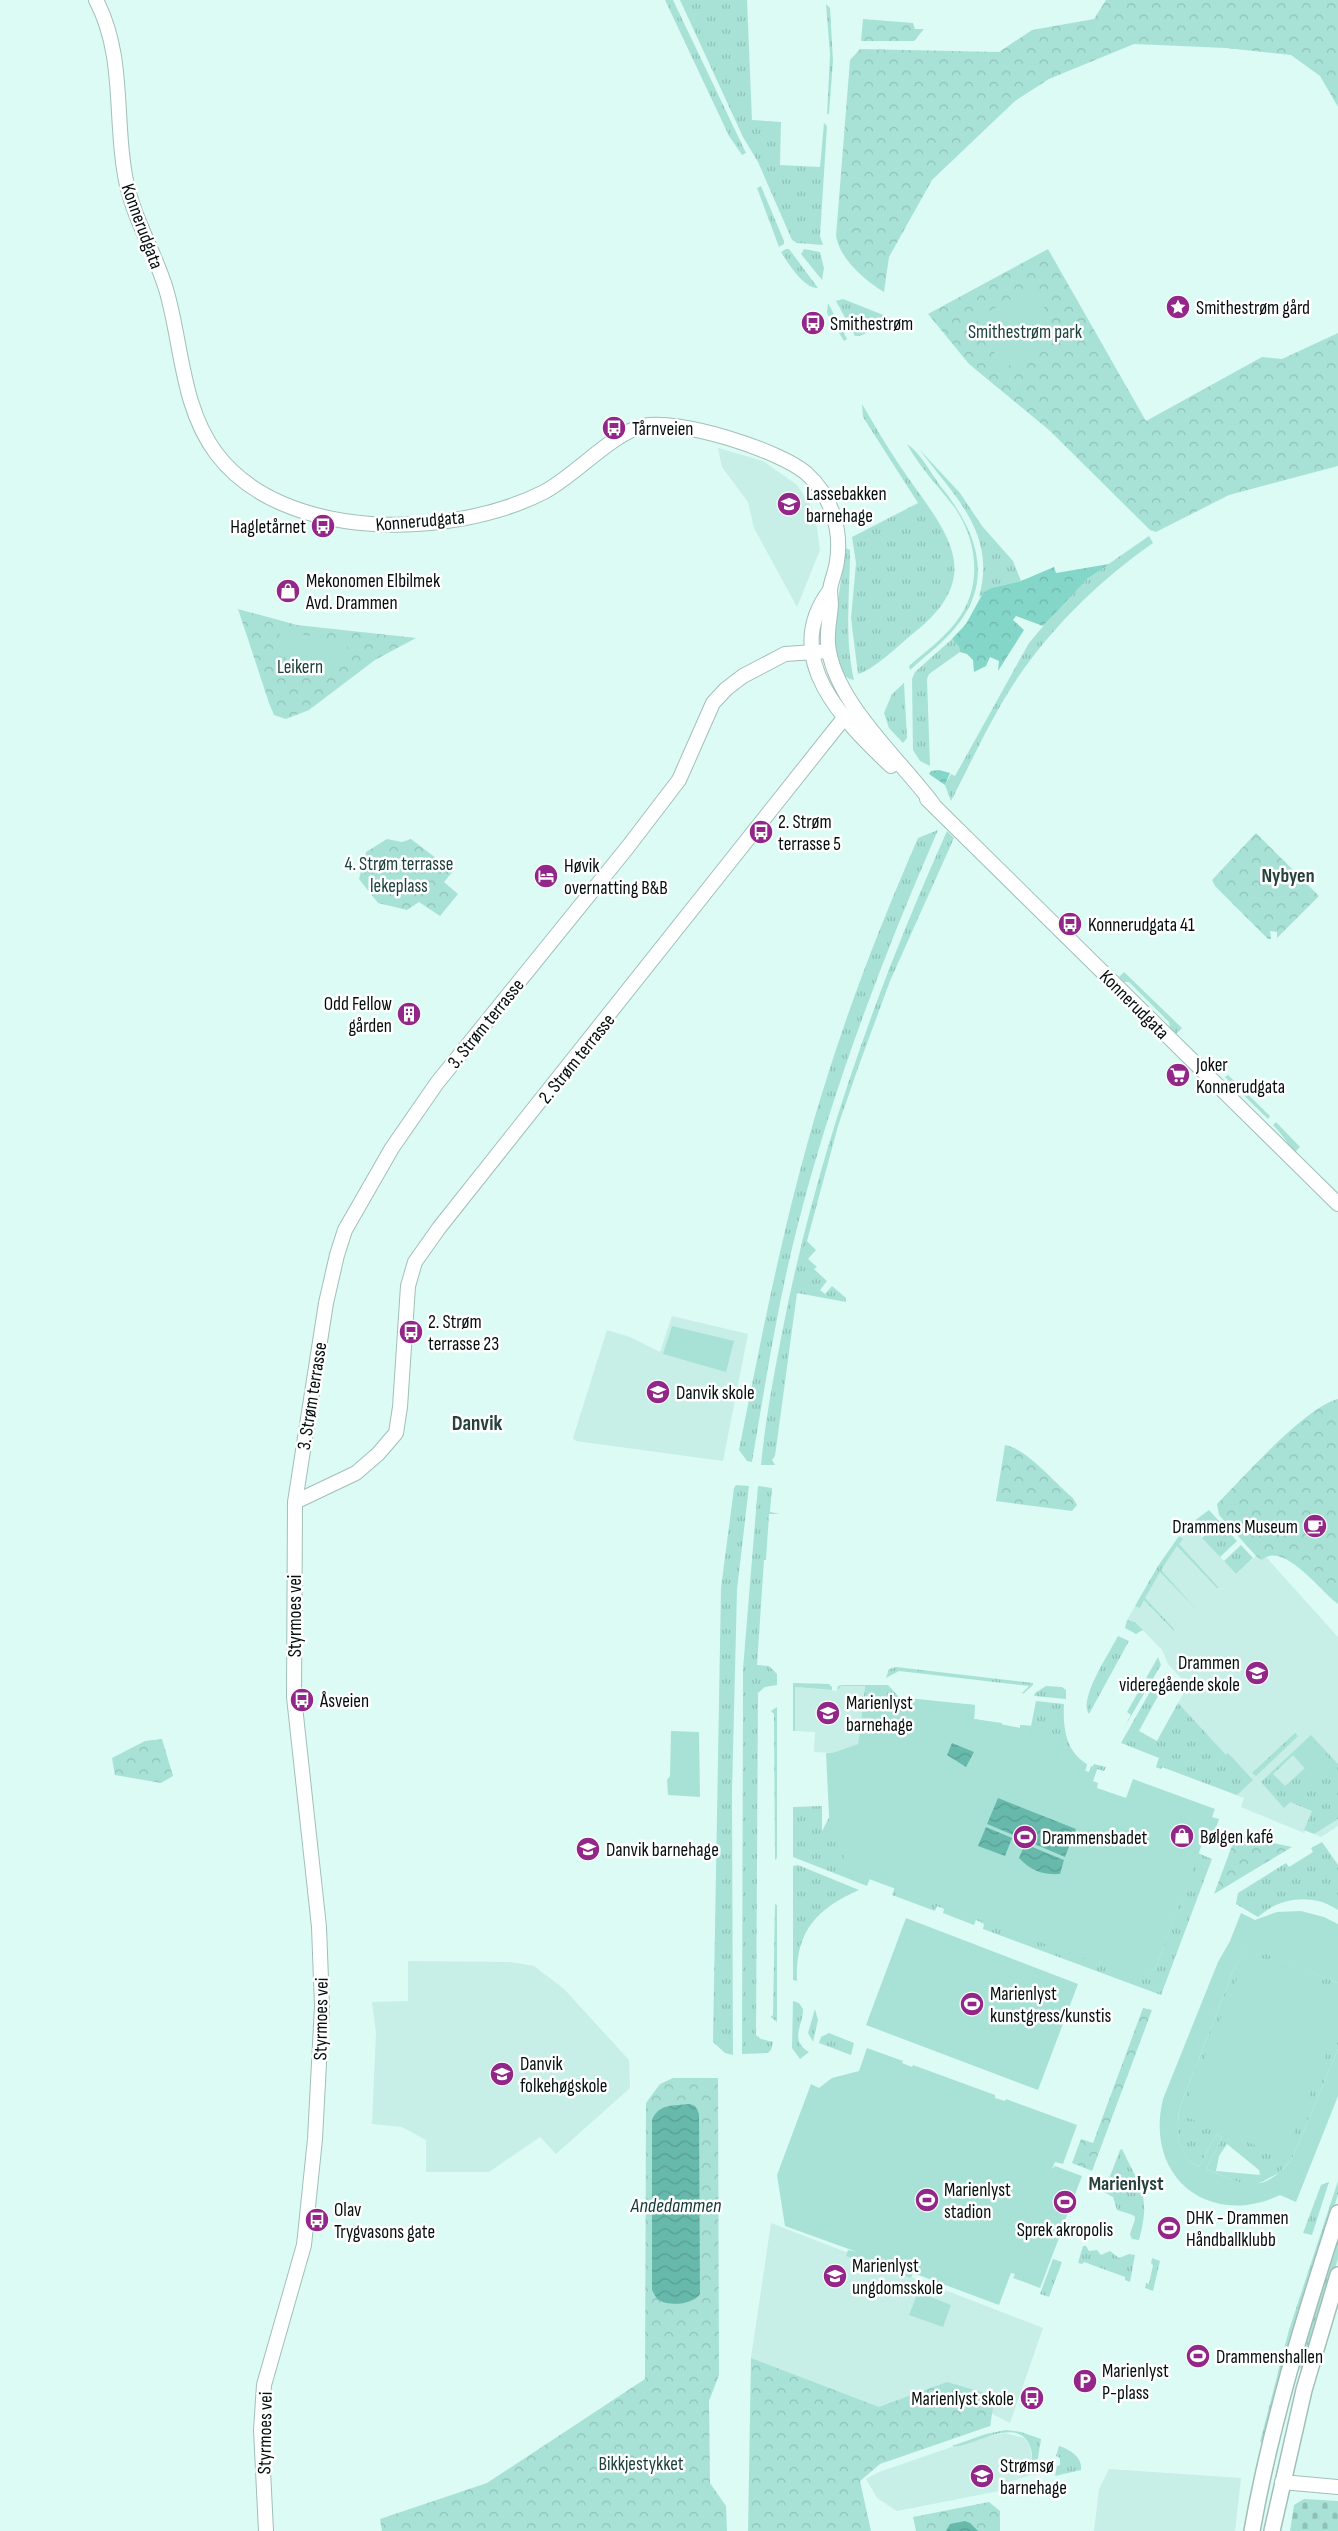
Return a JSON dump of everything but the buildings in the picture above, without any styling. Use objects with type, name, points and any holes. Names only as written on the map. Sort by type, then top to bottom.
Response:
[{"type":"main road","name":"Konnerudgata","points":[[96,0],[108,28],[116,61],[123,166],[130,200],[166,290],[195,412],[207,440],[221,459],[236,474],[257,489],[297,510],[360,524],[421,523],[464,517],[522,501],[566,479],[630,432],[657,424],[681,426],[776,455],[798,466],[817,483],[831,506],[838,538],[838,559],[830,590],[829,651],[840,683],[848,698],[896,762],[933,804]]},
{"type":"main road","name":"Konnerudgata","points":[[830,590],[821,602],[813,626],[812,651],[823,687],[844,718],[905,780],[960,830],[1338,1204]]},
{"type":"main road","name":"3. Strøm terrasse","points":[[295,1502],[326,1303],[337,1255],[346,1230],[392,1148],[437,1083],[679,780],[713,703],[726,689],[760,666],[785,654],[829,651]]},
{"type":"main road","name":"2. Strøm terrasse","points":[[295,1502],[356,1473],[378,1454],[396,1433],[400,1407],[408,1286],[415,1262],[445,1220],[844,718]]},
{"type":"main road","name":"Styrmoes vei","points":[[266,2531],[261,2430],[264,2385],[304,2245],[316,2139],[322,2006],[319,1927],[294,1697],[295,1502]]},
{"type":"main road","points":[[1252,2531],[1267,2456],[1291,2366],[1338,2214]]},
{"type":"main road","points":[[1272,2531],[1304,2390],[1338,2275]]},
{"type":"main road","points":[[1282,2482],[1338,2487]]},
{"type":"shaded area","points":[[718,448],[763,461],[797,485],[811,506],[816,521],[820,550],[797,607],[754,528],[748,502],[722,467]]},
{"type":"shaded area","points":[[672,1316],[748,1334],[723,1461],[576,1441],[573,1438],[607,1330],[630,1337],[660,1352]]},
{"type":"shaded area","name":"Drammen videregående skole","points":[[1190,1524],[1236,1574],[1257,1555],[1266,1557],[1338,1637],[1338,1826],[1321,1837],[1305,1830],[1304,1833],[1241,1807],[1244,1798],[1162,1767],[1161,1769],[1156,1767],[1159,1758],[1157,1741],[1183,1694],[1177,1691],[1181,1683],[1188,1686],[1168,1664],[1162,1650],[1135,1622],[1127,1620],[1162,1560]]},
{"type":"shaded area","name":"Marienlyst barnehage","points":[[840,1686],[865,1686],[858,1744],[832,1753],[814,1752],[815,1732],[795,1731],[795,1687],[838,1691]]},
{"type":"shaded area","name":"Danvik folkehøgskole","points":[[408,1961],[510,1962],[534,1966],[564,1989],[629,2060],[630,2088],[556,2154],[540,2137],[489,2172],[426,2172],[426,2140],[402,2127],[372,2124],[376,2033],[372,2002],[408,2001]]},
{"type":"shaded area","name":"Marienlyst ungdomsskole","points":[[771,2223],[1043,2328],[1010,2423],[946,2390],[881,2415],[751,2358]]},
{"type":"shaded area","points":[[1005,2433],[1024,2438],[1030,2446],[1034,2474],[1003,2484],[1004,2490],[897,2511],[877,2498],[866,2479],[879,2472],[978,2438]]},
{"type":"shaded area","points":[[1109,2469],[1241,2478],[1235,2531],[1094,2531],[1099,2489]]},
{"type":"green space","points":[[665,0],[673,0],[746,153],[742,155],[729,136]]},
{"type":"green space","points":[[680,0],[747,0],[752,120],[781,122],[780,165],[820,167],[824,123],[827,126],[820,236],[823,245],[797,243],[792,240],[758,162],[743,137]]},
{"type":"green space","points":[[1106,0],[1338,0],[1338,107],[1320,76],[1291,55],[1226,48],[1134,44],[1049,79],[1015,101],[932,180],[889,257],[884,292],[861,275],[842,253],[836,236],[850,60],[860,49],[999,52],[1032,30],[1094,19]]},
{"type":"green space","points":[[826,4],[830,8],[833,61],[829,113],[827,115],[830,54]]},
{"type":"green space","points":[[863,19],[913,23],[915,29],[924,29],[914,41],[861,41]]},
{"type":"green space","points":[[761,186],[784,241],[784,244],[779,247],[757,188]]},
{"type":"green space","points":[[789,249],[818,288],[807,284],[797,274],[781,252]]},
{"type":"green space","points":[[804,249],[820,252],[824,268],[822,280],[801,254]]},
{"type":"green space","name":"Smithestrøm park","points":[[1048,249],[1146,421],[1262,357],[1282,359],[1338,333],[1338,466],[1229,495],[1156,532],[1150,530],[1049,430],[969,364],[928,314]]},
{"type":"green space","points":[[1033,287],[1060,337],[1003,369],[976,318]]},
{"type":"green space","points":[[843,299],[891,318],[889,322],[860,336],[855,336],[836,301]]},
{"type":"green space","points":[[828,303],[847,339],[844,341],[827,313]]},
{"type":"green space","points":[[862,404],[893,456],[943,529],[952,550],[954,570],[950,591],[935,613],[885,658],[858,674],[851,618],[856,563],[852,537],[918,503],[863,417]]},
{"type":"green space","points":[[907,444],[921,458],[963,519],[976,553],[978,570],[976,588],[970,605],[959,623],[942,642],[910,670],[909,666],[945,634],[965,609],[974,580],[974,565],[973,550],[963,521]]},
{"type":"green space","points":[[919,449],[960,493],[982,526],[1013,561],[1021,581],[991,588],[979,597],[983,574],[982,553],[977,534],[958,500]]},
{"type":"green space","points":[[1149,536],[1153,543],[1116,571],[1082,601],[1051,634],[1023,670],[994,718],[951,801],[945,785],[951,774],[955,776],[1029,643],[1062,604],[1087,579]]},
{"type":"green space","points":[[846,548],[850,550],[848,631],[854,680],[843,674],[837,661],[835,642],[838,599]]},
{"type":"green space","points":[[1109,564],[1087,579],[1043,626],[1016,616],[1013,620],[1024,630],[998,671],[999,661],[990,657],[986,666],[974,672],[973,660],[967,654],[960,652],[959,647],[952,639],[966,624],[983,593],[991,588],[1021,581],[1054,567],[1056,573]]},
{"type":"green space","name":"Leikern","points":[[238,609],[297,625],[416,638],[375,660],[309,710],[286,719],[274,715]]},
{"type":"green space","points":[[280,631],[348,642],[344,667],[276,656]]},
{"type":"green space","points":[[952,639],[959,647],[960,652],[929,674],[927,679],[930,766],[920,761],[913,750],[912,679],[915,672]]},
{"type":"green space","points":[[904,683],[907,738],[903,743],[889,728],[884,713],[892,694]]},
{"type":"green space","points":[[939,770],[950,773],[945,785],[929,774],[931,771]]},
{"type":"green space","points":[[938,830],[877,978],[825,1129],[789,1261],[752,1462],[747,1461],[739,1450],[778,1259],[815,1118],[859,983],[918,838]]},
{"type":"green space","points":[[947,831],[954,838],[890,981],[858,1068],[838,1126],[807,1241],[816,1250],[808,1259],[817,1267],[814,1269],[827,1281],[820,1290],[825,1294],[832,1286],[846,1298],[846,1302],[797,1293],[775,1456],[772,1460],[775,1465],[761,1465],[769,1405],[787,1308],[817,1185],[854,1065],[875,1006]]},
{"type":"green space","points":[[1256,833],[1319,896],[1277,938],[1277,932],[1270,931],[1271,939],[1268,939],[1215,886],[1212,880]]},
{"type":"green space","name":"4. Strøm terrasse lekeplass","points":[[387,839],[402,842],[411,839],[453,871],[444,882],[458,894],[440,916],[419,902],[407,910],[378,903],[359,879],[366,852]]},
{"type":"green space","points":[[1124,972],[1182,1028],[1176,1034],[1170,1029],[1169,1022],[1129,982],[1124,982],[1119,977]]},
{"type":"green space","points":[[1228,1075],[1270,1116],[1268,1119],[1225,1077]]},
{"type":"green space","points":[[1276,1122],[1300,1147],[1295,1152],[1273,1125]]},
{"type":"green space","points":[[672,1326],[734,1341],[726,1372],[663,1354]]},
{"type":"green space","points":[[1338,1399],[1338,1604],[1291,1562],[1280,1557],[1271,1556],[1262,1560],[1256,1556],[1219,1515],[1217,1504],[1292,1429],[1324,1405]]},
{"type":"green space","points":[[1005,1445],[1031,1459],[1073,1498],[1077,1505],[1072,1511],[996,1501]]},
{"type":"green space","points":[[736,1485],[749,1486],[737,1590],[732,1793],[733,2055],[725,2053],[713,2042],[721,1588],[734,1488]]},
{"type":"green space","points":[[758,1486],[772,1488],[770,1512],[780,1514],[769,1514],[757,1665],[769,1666],[777,1674],[777,1685],[765,1687],[758,1693],[756,2035],[761,2039],[773,2042],[768,2053],[742,2054],[743,1669]]},
{"type":"green space","points":[[1209,1510],[1237,1541],[1220,1557],[1202,1538],[1207,1533],[1200,1525],[1194,1530],[1190,1524]]},
{"type":"green space","points":[[1179,1536],[1183,1539],[1179,1544],[1219,1588],[1177,1546],[1161,1570],[1197,1610],[1160,1572],[1145,1598],[1174,1631],[1144,1600],[1140,1608],[1135,1606],[1158,1566]]},
{"type":"green space","points":[[1241,1545],[1253,1558],[1236,1574],[1224,1561]]},
{"type":"green space","points":[[1127,1620],[1135,1622],[1143,1630],[1136,1634],[1125,1628]]},
{"type":"green space","points":[[1118,1636],[1129,1641],[1089,1714],[1087,1707],[1091,1687]]},
{"type":"green space","points":[[1158,1657],[1161,1665],[1121,1733],[1131,1715],[1127,1712]]},
{"type":"green space","points":[[896,1667],[1033,1683],[1033,1685],[1023,1694],[1029,1686],[899,1671],[886,1678],[889,1669]]},
{"type":"green space","points":[[1156,1681],[1164,1685],[1139,1731],[1157,1741],[1178,1703],[1226,1755],[1228,1753],[1253,1780],[1237,1795],[1162,1767],[1161,1769],[1156,1767],[1159,1758],[1121,1743]]},
{"type":"green space","points":[[793,1683],[829,1684],[832,1687],[832,1690],[795,1687],[795,1731],[793,1731]]},
{"type":"green space","name":"Drammensbadet","points":[[888,1685],[899,1697],[975,1705],[974,1719],[1020,1728],[1020,1725],[1031,1726],[1036,1701],[1064,1704],[1067,1738],[1074,1752],[1087,1764],[1085,1771],[1089,1772],[1094,1764],[1106,1767],[1104,1771],[1097,1769],[1093,1781],[1073,1940],[1155,1970],[1198,1853],[1212,1859],[1161,1995],[983,1929],[984,1924],[976,1920],[974,1925],[943,1913],[944,1909],[937,1906],[935,1911],[892,1895],[895,1887],[870,1878],[867,1886],[793,1857],[793,1807],[822,1806],[822,1831],[892,1697],[864,1696],[865,1686],[841,1686],[837,1691],[838,1686]]},
{"type":"green space","points":[[1046,1686],[1062,1687],[1066,1690],[1066,1699],[1034,1696],[1035,1693]]},
{"type":"green space","name":"Drammensbadet","points":[[864,1696],[975,1705],[974,1719],[1002,1723],[1002,1726],[1020,1728],[1020,1725],[1031,1726],[1030,1732],[1070,1748],[1076,1761],[1087,1765],[1085,1771],[1089,1772],[1091,1766],[1097,1769],[1093,1781],[1098,1783],[1097,1788],[1126,1798],[1133,1779],[1215,1809],[1212,1817],[1219,1819],[1211,1842],[1204,1839],[1155,1970],[1145,1967],[1140,1979],[842,1869],[846,1840],[830,1835],[826,1753],[832,1753],[858,1744]]},
{"type":"green space","points":[[777,1707],[777,1858],[775,1860],[774,1714],[771,1711]]},
{"type":"green space","points":[[671,1731],[699,1732],[700,1797],[668,1795],[667,1780],[670,1776]]},
{"type":"green space","points":[[1295,1733],[1298,1736],[1256,1776],[1252,1773]]},
{"type":"green space","points":[[1311,1735],[1338,1764],[1338,1819],[1314,1834],[1304,1830],[1312,1811],[1290,1802],[1284,1808],[1261,1782]],"holes":[[[1310,1739],[1317,1781],[1305,1768],[1285,1786],[1273,1774]]]},
{"type":"green space","points":[[1310,1738],[1335,1765],[1317,1782],[1293,1755]]},
{"type":"green space","points":[[162,1739],[173,1776],[161,1783],[115,1775],[112,1758],[145,1741]]},
{"type":"green space","points":[[1236,1835],[1292,1847],[1214,1894]]},
{"type":"green space","points":[[1322,1842],[1338,1865],[1338,1910],[1318,1901],[1308,1899],[1276,1905],[1258,1917],[1236,1904],[1238,1893],[1286,1863],[1289,1867],[1313,1852],[1311,1848]]},
{"type":"green space","points":[[798,1865],[859,1890],[831,1905],[811,1924],[804,1936],[800,1949],[797,1964],[797,1981],[793,1980],[793,1866]]},
{"type":"green space","points":[[775,1904],[777,1905],[777,2022],[771,2017],[773,2015]]},
{"type":"green space","points":[[1301,1911],[1324,1917],[1338,1924],[1338,1983],[1248,1947],[1234,1969],[1181,2104],[1178,2121],[1179,2139],[1182,2148],[1191,2162],[1199,2167],[1216,2135],[1222,2138],[1206,2169],[1242,2183],[1262,2183],[1281,2171],[1292,2159],[1338,2049],[1338,2096],[1296,2202],[1280,2195],[1254,2204],[1229,2205],[1206,2200],[1187,2189],[1173,2172],[1163,2151],[1160,2127],[1163,2099],[1218,1962],[1230,1941],[1241,1913],[1255,1920],[1277,1912]]},
{"type":"green space","name":"Marienlyst kunstgress/kunstis","points":[[906,1918],[1078,1984],[1038,2090],[866,2025]]},
{"type":"green space","points":[[1248,1946],[1338,1983],[1338,2049],[1292,2159],[1279,2173],[1253,2186],[1242,2184],[1206,2169],[1222,2138],[1216,2135],[1199,2167],[1191,2162],[1186,2155],[1179,2140],[1178,2131],[1181,2104],[1234,1969]],"holes":[[[1227,2144],[1259,2170],[1260,2175],[1216,2171],[1219,2156]]]},
{"type":"green space","points":[[1248,1952],[1338,1990],[1338,2025],[1284,2157],[1181,2115]]},
{"type":"green space","points":[[793,2001],[799,2003],[803,2009],[798,2038],[803,2047],[809,2052],[800,2059],[792,2048]]},
{"type":"green space","points":[[1143,2008],[1152,2010],[1092,2171],[1072,2163],[1081,2139],[1093,2143]]},
{"type":"green space","points":[[815,2009],[818,2020],[813,2042],[808,2033]]},
{"type":"green space","points":[[829,2033],[854,2043],[851,2055],[819,2043],[821,2037]]},
{"type":"green space","name":"Marienlyst stadion","points":[[867,2048],[903,2061],[902,2063],[912,2067],[913,2065],[995,2095],[995,2098],[1005,2101],[1006,2099],[1077,2125],[1063,2164],[1055,2162],[1052,2169],[1055,2166],[1082,2176],[1063,2226],[1059,2225],[1062,2229],[1060,2235],[1056,2234],[1059,2238],[1040,2288],[1013,2278],[1015,2274],[1011,2273],[999,2305],[913,2273],[911,2278],[846,2256],[848,2250],[857,2252],[785,2226],[777,2175],[811,2084],[819,2088],[832,2078],[859,2071]]},
{"type":"green space","name":"Bikkjestykket","points":[[673,2078],[718,2078],[719,2375],[709,2401],[710,2483],[726,2506],[727,2531],[382,2531],[380,2519],[487,2483],[645,2379],[646,2103],[660,2084]]},
{"type":"green space","points":[[1122,2149],[1139,2184],[1144,2202],[1139,2240],[1132,2239],[1130,2235],[1135,2220],[1134,2216],[1117,2210],[1113,2197],[1104,2192]]},
{"type":"green space","points":[[1338,2181],[1338,2194],[1264,2442],[1260,2442],[1289,2330]]},
{"type":"green space","points":[[1329,2182],[1312,2235],[1303,2233],[1321,2185]]},
{"type":"green space","points":[[1338,2233],[1338,2259],[1302,2376],[1299,2360]]},
{"type":"green space","points":[[1083,2246],[1086,2246],[1089,2251],[1097,2250],[1101,2255],[1110,2251],[1119,2258],[1129,2254],[1135,2255],[1130,2282],[1125,2280],[1125,2277],[1084,2262],[1082,2264],[1078,2263]]},
{"type":"green space","points":[[1152,2258],[1160,2261],[1153,2291],[1145,2288],[1146,2283],[1149,2284],[1153,2265],[1151,2263]]},
{"type":"green space","points":[[1053,2259],[1062,2262],[1049,2297],[1040,2294]]},
{"type":"green space","points":[[918,2292],[951,2305],[943,2327],[909,2315]]},
{"type":"green space","points":[[751,2358],[879,2407],[947,2382],[995,2396],[990,2426],[880,2464],[860,2481],[871,2531],[748,2531]]},
{"type":"green space","points":[[1006,2430],[1021,2432],[1041,2439],[1035,2476],[1030,2446],[1023,2437],[1014,2433],[992,2435],[960,2446],[952,2446],[986,2434]]},
{"type":"green space","points":[[1059,2446],[1071,2451],[1078,2457],[1081,2470],[1055,2476],[1057,2466],[1060,2465],[1060,2458],[1056,2456]]},
{"type":"green space","points":[[1304,2499],[1338,2501],[1338,2531],[1290,2531],[1294,2505]]},
{"type":"green space","points":[[989,2502],[1000,2511],[1000,2531],[916,2531],[913,2517]]},
{"type":"water","points":[[952,1743],[974,1752],[966,1767],[947,1755]]},
{"type":"water","points":[[998,1798],[1076,1829],[1065,1857],[987,1824]]},
{"type":"water","points":[[986,1827],[1012,1838],[1005,1856],[978,1846]]},
{"type":"water","points":[[1025,1844],[1064,1860],[1060,1874],[1048,1874],[1028,1866],[1019,1858]]},
{"type":"water","name":"Andedammen","points":[[690,2104],[695,2106],[699,2114],[700,2294],[693,2300],[675,2304],[658,2299],[652,2290],[652,2120],[663,2108],[673,2105]]},
{"type":"water","points":[[965,2521],[978,2531],[946,2531],[950,2524]]},
{"type":"place","name":"Smithestrøm gård","points":[[1178,307]]},
{"type":"place","name":"Smithestrøm","points":[[813,323]]},
{"type":"place","name":"Tårnveien","points":[[614,428]]},
{"type":"place","name":"Lassebakken barnehage","points":[[789,504]]},
{"type":"place","name":"Hagletårnet","points":[[323,526]]},
{"type":"place","name":"Mekonomen Elbilmek Avd. Drammen","points":[[288,591]]},
{"type":"place","name":"2. Strøm terrasse 5","points":[[761,832]]},
{"type":"place","name":"Høvik overnatting B&B","points":[[546,876]]},
{"type":"place","name":"Konnerudgata 41","points":[[1070,924]]},
{"type":"place","name":"Odd Fellow gården","points":[[409,1014]]},
{"type":"place","name":"Joker Konnerudgata","points":[[1178,1075]]},
{"type":"place","name":"2. Strøm terrasse 23","points":[[411,1332]]},
{"type":"place","name":"Danvik skole","points":[[658,1392]]},
{"type":"place","name":"Drammens Museum","points":[[1315,1526]]},
{"type":"place","name":"Drammen videregående skole","points":[[1257,1673]]},
{"type":"place","name":"Åsveien","points":[[302,1700]]},
{"type":"place","name":"Marienlyst barnehage","points":[[828,1713]]},
{"type":"place","name":"Bølgen kafé","points":[[1182,1836]]},
{"type":"place","name":"Drammensbadet","points":[[1025,1837]]},
{"type":"place","name":"Danvik barnehage","points":[[588,1849]]},
{"type":"place","name":"Marienlyst kunstgress/kunstis","points":[[972,2004]]},
{"type":"place","name":"Danvik folkehøgskole","points":[[502,2074]]},
{"type":"place","name":"Marienlyst stadion","points":[[927,2200]]},
{"type":"place","name":"Sprek akropolis","points":[[1065,2202]]},
{"type":"place","name":"Olav Trygvasons gate","points":[[317,2220]]},
{"type":"place","name":"DHK - Drammen Håndballklubb","points":[[1169,2228]]},
{"type":"place","name":"Marienlyst ungdomsskole","points":[[835,2276]]},
{"type":"place","name":"Drammenshallen","points":[[1198,2356]]},
{"type":"place","name":"Marienlyst P-plass","points":[[1085,2381]]},
{"type":"place","name":"Marienlyst skole","points":[[1032,2398]]},
{"type":"place","name":"Strømsø barnehage","points":[[982,2476]]},
{"type":"district","name":"Nybyen","points":[[1288,875]]},
{"type":"district","name":"Danvik","points":[[477,1423]]},
{"type":"district","name":"Marienlyst","points":[[1126,2183]]}]
